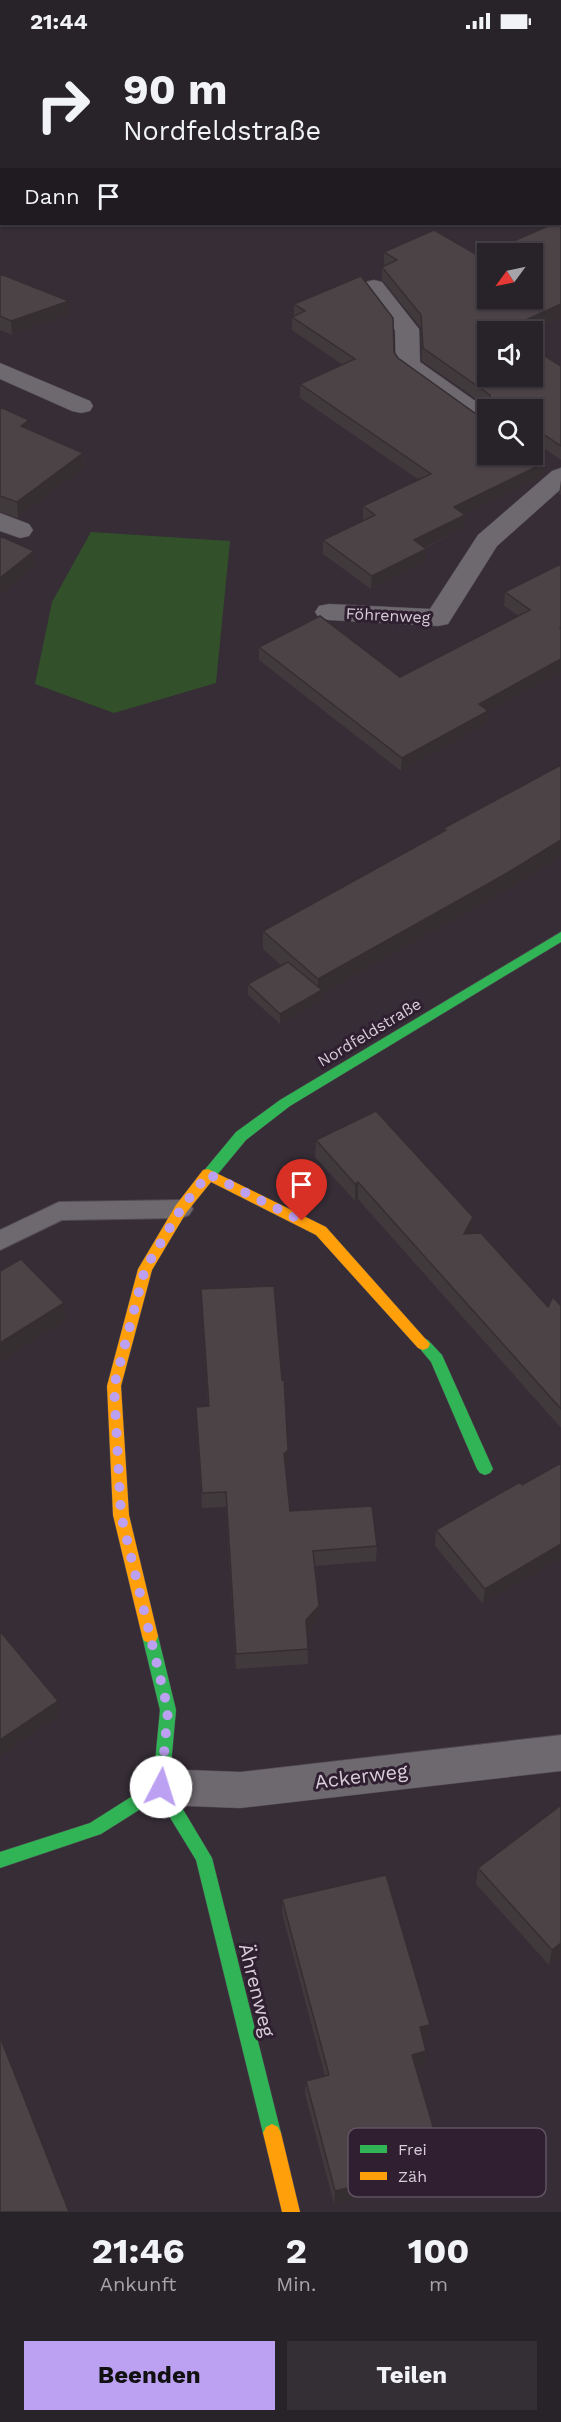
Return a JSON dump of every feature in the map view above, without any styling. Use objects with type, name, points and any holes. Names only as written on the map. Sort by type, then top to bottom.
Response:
[{"type":"street","points":[[374,287],[407,328],[408,365],[477,414]]},
{"type":"street","points":[[0,370],[81,406]]},
{"type":"street","name":"Föhrenweg","points":[[329,612],[438,618],[487,541],[555,471]]},
{"type":"street","name":"Nordfeldstraße","points":[[161,1787],[168,1710],[121,1515],[114,1386],[145,1269],[181,1209],[241,1136],[285,1103],[561,936]]},
{"type":"street","points":[[208,1174],[321,1231],[437,1359],[485,1469]]},
{"type":"street","name":"Ackerweg","points":[[161,1787],[240,1790],[561,1753]]},
{"type":"street","points":[[0,1860],[95,1829],[161,1787]]},
{"type":"street","name":"Ährenweg","points":[[161,1787],[204,1858],[291,2212]]},
{"type":"lane","points":[[0,1241],[58,1211],[181,1209]]},
{"type":"green space","points":[[91,532],[230,541],[216,683],[114,713],[35,684],[52,602]]},
{"type":"building","points":[[551,225],[561,225],[561,304],[524,321],[477,321],[477,386],[423,348],[421,315],[382,267],[397,260],[384,252],[434,230],[477,255],[477,309],[543,309],[543,243],[509,243]]},
{"type":"building","points":[[0,274],[69,301],[11,321],[0,316]]},
{"type":"building","points":[[361,276],[393,318],[394,352],[398,358],[477,415],[477,465],[540,465],[454,507],[465,515],[414,540],[426,549],[372,576],[323,540],[375,515],[363,506],[431,474],[300,384],[355,359],[292,317],[305,311],[294,304]]},
{"type":"building","points":[[543,355],[561,366],[561,446],[543,434],[543,399],[490,399],[490,395],[479,387],[543,387]]},
{"type":"building","points":[[0,407],[29,420],[21,426],[83,453],[17,502],[0,496]]},
{"type":"building","points":[[0,536],[34,551],[0,578]]},
{"type":"building","points":[[561,564],[561,659],[479,704],[488,711],[402,758],[259,647],[320,616],[400,677],[530,610],[505,592]]},
{"type":"building","points":[[561,765],[561,840],[502,876],[318,979],[263,931],[446,830],[444,828]]},
{"type":"building","points":[[288,962],[322,990],[280,1014],[248,984]]},
{"type":"building","points":[[376,1111],[473,1217],[464,1234],[481,1233],[548,1307],[553,1297],[561,1306],[561,1409],[358,1182],[355,1184],[316,1140]]},
{"type":"building","points":[[21,1259],[64,1303],[0,1343],[0,1271]]},
{"type":"building","points":[[274,1286],[282,1380],[284,1380],[288,1450],[284,1454],[290,1511],[372,1506],[377,1546],[313,1551],[319,1606],[306,1620],[308,1649],[236,1654],[226,1492],[202,1493],[196,1407],[209,1406],[201,1289]]},
{"type":"building","points":[[561,1463],[561,1544],[485,1589],[436,1530],[520,1482],[522,1485]]},
{"type":"building","points":[[0,1631],[58,1701],[0,1740]]},
{"type":"building","points":[[561,1805],[561,1943],[552,1950],[478,1868]]},
{"type":"building","points":[[386,1875],[430,2025],[420,2027],[426,2051],[412,2055],[433,2128],[348,2128],[348,2188],[335,2191],[306,2081],[329,2075],[282,1899]]},
{"type":"building","points":[[0,2037],[69,2212],[0,2212]]},
{"type":"traffic: fast","points":[[207,1177],[241,1136],[285,1103],[561,936]]},
{"type":"traffic: fast","points":[[423,1344],[437,1359],[485,1469]]},
{"type":"traffic: fast","points":[[0,1860],[95,1829],[161,1787],[168,1710],[150,1636]]},
{"type":"traffic: fast","points":[[161,1787],[204,1858],[272,2133]]},
{"type":"traffic: slow","points":[[208,1174],[321,1231],[423,1344]]},
{"type":"traffic: slow","points":[[150,1636],[121,1515],[114,1386],[145,1269],[181,1209],[207,1177]]},
{"type":"traffic: slow","points":[[272,2133],[291,2212]]},
{"type":"route","points":[[161,1787],[168,1710],[121,1515],[114,1386],[145,1269],[181,1209],[208,1174],[302,1221]]}]
